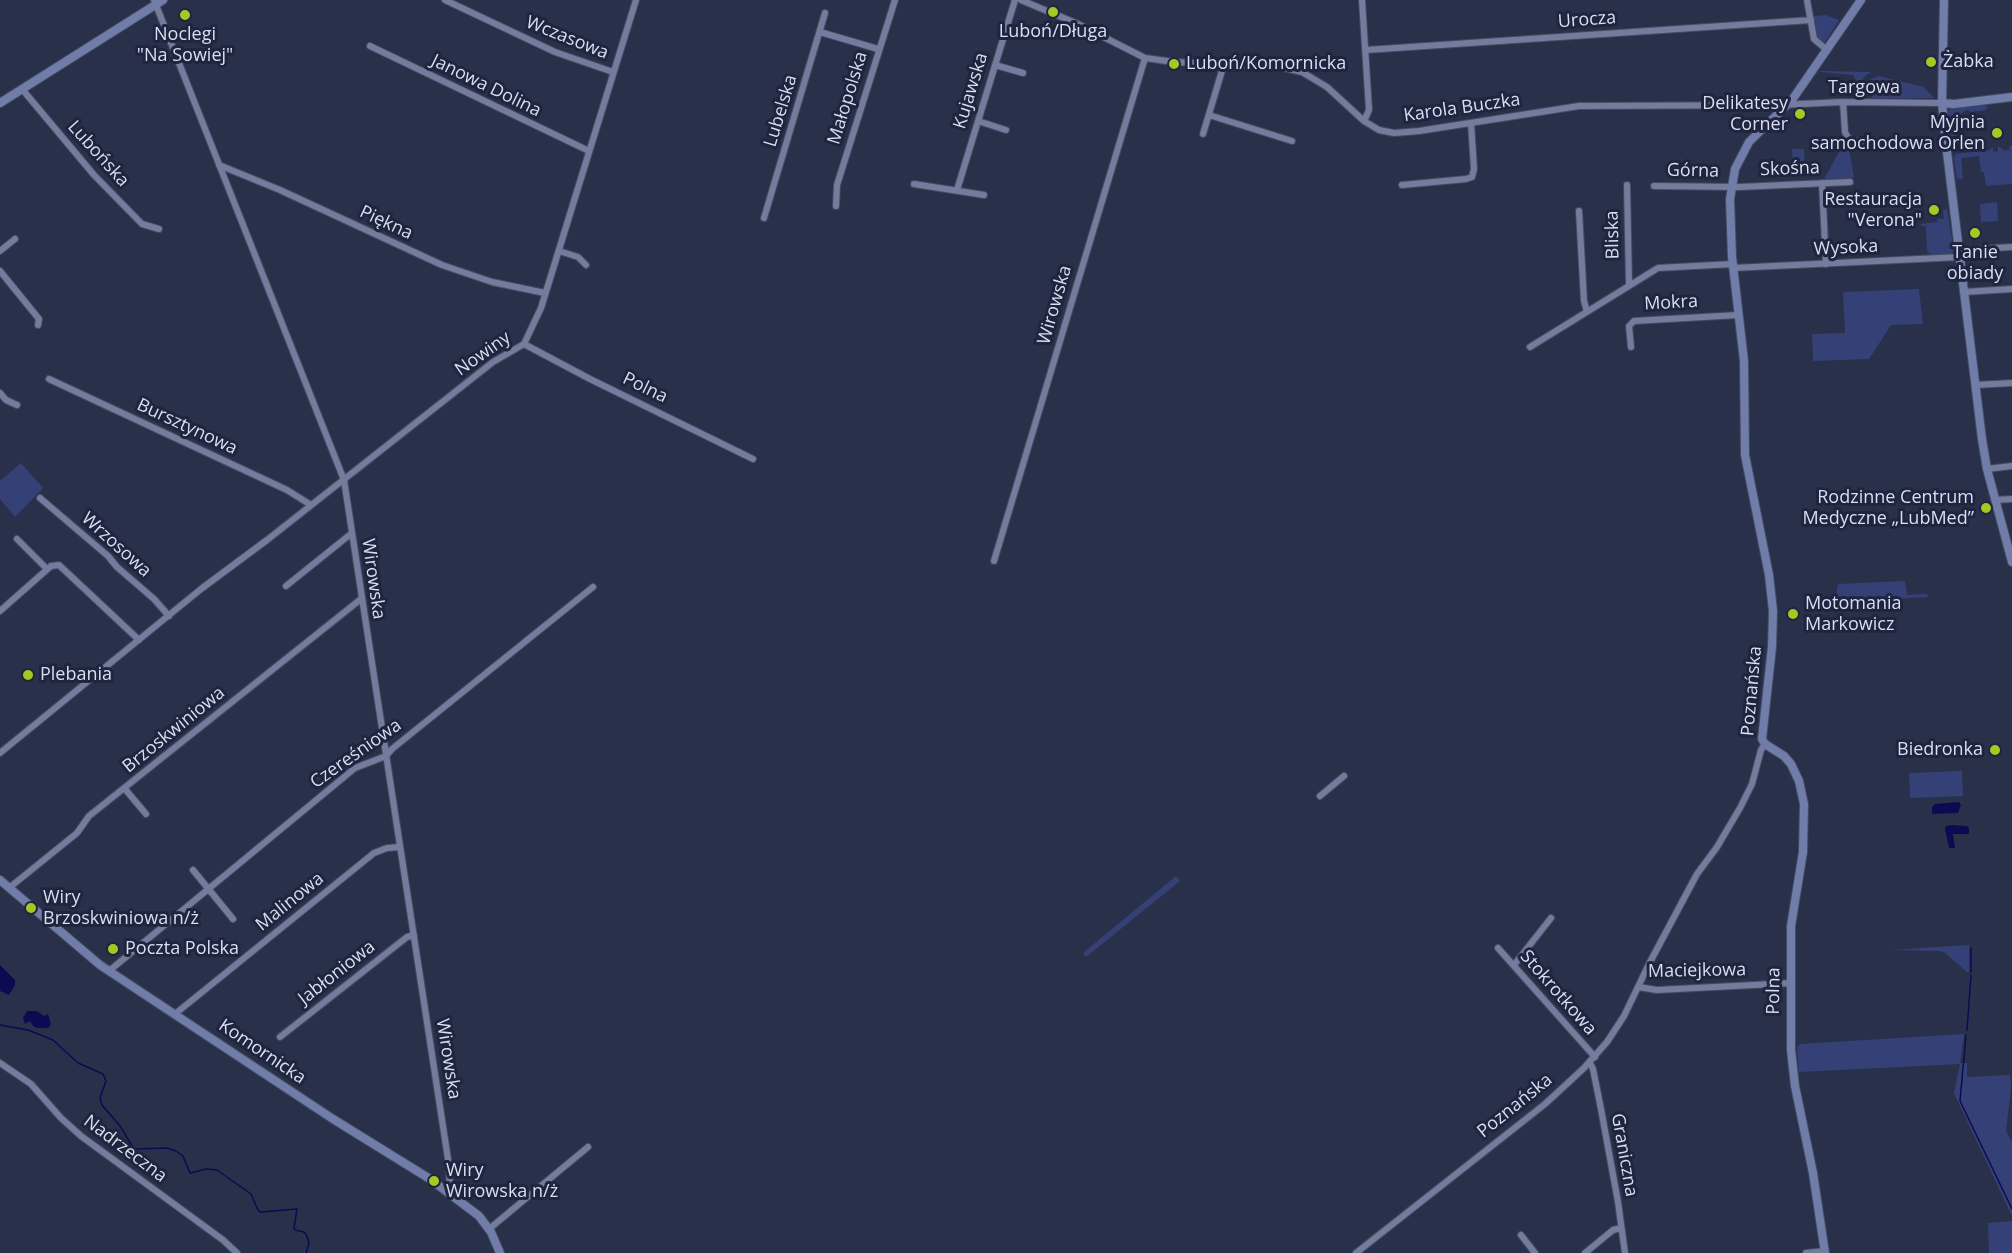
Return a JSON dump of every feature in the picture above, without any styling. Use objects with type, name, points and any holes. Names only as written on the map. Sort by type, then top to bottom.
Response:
[{"type":"street","name":"Wczasowa","points":[[445,0],[555,52],[613,72]]},
{"type":"street","name":"Nowiny","points":[[0,753],[201,590],[493,362],[524,344],[534,326],[559,251],[636,0]]},
{"type":"street","name":"Małopolska","points":[[836,206],[837,185],[894,0]]},
{"type":"street","name":"Kujawska","points":[[957,190],[1015,0]]},
{"type":"street","name":"Karola Buczka","points":[[1021,0],[1039,3],[1144,58],[1170,62],[1286,68],[1302,72],[1331,90],[1364,122],[1379,130],[1398,133],[1579,106],[1787,105]]},
{"type":"street","points":[[1362,0],[1369,110],[1364,122]]},
{"type":"street","points":[[1808,0],[1814,40],[1827,50]]},
{"type":"street","name":"Poznańska","points":[[1356,1253],[1545,1104],[1592,1060],[1619,1025],[1699,871],[1717,847],[1752,784],[1761,750],[1765,744],[1762,734],[1772,647],[1773,605],[1768,568],[1745,460],[1744,361],[1730,230],[1731,187],[1737,164],[1754,135],[1787,105],[1861,0]]},
{"type":"street","points":[[1944,0],[1942,103],[1959,254],[1987,469],[2011,557]]},
{"type":"street","points":[[0,103],[157,2]]},
{"type":"street","name":"Wirowska","points":[[157,2],[344,480],[448,1159],[450,1185],[447,1191]]},
{"type":"street","name":"Lubelska","points":[[765,218],[825,13]]},
{"type":"street","name":"Urocza","points":[[1366,50],[1810,20]]},
{"type":"street","points":[[820,32],[878,49]]},
{"type":"street","name":"Janowa Dolina","points":[[370,46],[589,151]]},
{"type":"street","name":"Wirowska","points":[[994,561],[1144,58]]},
{"type":"street","points":[[1203,134],[1224,64]]},
{"type":"street","points":[[995,65],[1023,73]]},
{"type":"street","name":"Lubońska","points":[[22,89],[94,175],[142,224],[159,229]]},
{"type":"street","points":[[1942,103],[1954,104],[2012,97]]},
{"type":"street","points":[[1844,102],[1845,132],[1848,138],[1853,141],[1879,141]]},
{"type":"street","name":"Targowa","points":[[1787,105],[1844,102],[1942,103]]},
{"type":"street","points":[[1762,105],[1770,110],[1770,120]]},
{"type":"street","points":[[1209,115],[1292,141]]},
{"type":"street","points":[[978,121],[1006,130]]},
{"type":"street","points":[[1402,185],[1472,177],[1474,169],[1471,123]]},
{"type":"street","name":"Piękna","points":[[219,165],[280,190],[442,265],[492,282],[545,293]]},
{"type":"street","name":"Skośna","points":[[1731,187],[1850,182]]},
{"type":"street","points":[[1822,183],[1826,264]]},
{"type":"street","points":[[914,184],[984,195]]},
{"type":"street","name":"Bliska","points":[[1627,185],[1629,284]]},
{"type":"street","name":"Górna","points":[[1654,186],[1731,187]]},
{"type":"street","points":[[1579,211],[1584,301],[1587,312]]},
{"type":"street","points":[[0,251],[15,239]]},
{"type":"street","name":"Wysoka","points":[[1530,347],[1629,284],[1661,267],[1826,264],[1959,254],[2012,247]]},
{"type":"street","points":[[559,251],[578,257],[586,265]]},
{"type":"street","points":[[0,272],[39,319],[38,325]]},
{"type":"street","points":[[1964,292],[2012,289]]},
{"type":"street","name":"Mokra","points":[[1631,347],[1629,326],[1634,321],[1738,315]]},
{"type":"street","name":"Polna","points":[[524,344],[590,379],[751,456]]},
{"type":"street","name":"Bursztynowa","points":[[49,379],[286,490],[311,505]]},
{"type":"street","points":[[1975,385],[2012,383]]},
{"type":"street","points":[[0,393],[6,400],[17,405]]},
{"type":"street","points":[[1987,469],[2012,466]]},
{"type":"street","name":"Wrzosowa","points":[[40,498],[154,598],[169,616]]},
{"type":"street","points":[[1995,500],[2012,499]]},
{"type":"street","points":[[286,586],[352,533]]},
{"type":"street","points":[[17,539],[48,569]]},
{"type":"street","points":[[1,607],[55,564],[62,567],[138,640]]},
{"type":"street","name":"Czereśniowa","points":[[109,971],[355,768],[386,756],[593,587]]},
{"type":"street","name":"Brzoskwiniowa","points":[[9,888],[77,833],[89,816],[126,789],[361,599]]},
{"type":"street","name":"Polna","points":[[1765,744],[1784,756],[1791,764],[1798,778],[1804,804],[1803,852],[1791,922],[1790,1035],[1793,1074],[1813,1173],[1825,1252]]},
{"type":"street","points":[[1320,796],[1344,776]]},
{"type":"street","points":[[126,789],[146,814]]},
{"type":"street","name":"Malinowa","points":[[175,1014],[374,853],[382,849],[400,847]]},
{"type":"street","points":[[193,870],[233,919]]},
{"type":"street","name":"Komornicka","points":[[0,880],[109,971],[315,1107],[423,1173],[477,1214],[489,1229],[500,1253]]},
{"type":"street","points":[[1514,965],[1551,918]]},
{"type":"street","name":"Jabłoniowa","points":[[280,1037],[407,937],[414,935]]},
{"type":"street","name":"Stokrotkowa","points":[[1498,948],[1592,1060]]},
{"type":"street","name":"Maciejkowa","points":[[1638,987],[1658,990],[1792,983]]},
{"type":"street","name":"Graniczna","points":[[1592,1060],[1625,1253]]},
{"type":"street","name":"Nadrzeczna","points":[[0,1063],[31,1084],[77,1133],[223,1240],[237,1253]]},
{"type":"street","points":[[489,1229],[588,1147]]},
{"type":"street","points":[[1585,1253],[1612,1230],[1621,1228]]},
{"type":"street","points":[[1521,1235],[1535,1253]]},
{"type":"street","points":[[1806,1253],[1825,1252]]},
{"type":"shaded area","points":[[1826,15],[1839,20],[1823,45],[1817,39],[1813,16]]},
{"type":"shaded area","points":[[1820,71],[1871,72],[1861,83],[1864,98],[1859,97],[1857,82],[1853,75]]},
{"type":"shaded area","points":[[1878,76],[1924,87],[1934,98],[1873,98],[1867,91],[1867,85],[1871,79]]},
{"type":"shaded area","points":[[1982,104],[1988,107],[1986,110],[1971,112],[1967,110],[1959,115],[1958,121],[1954,122],[1957,142],[1961,143],[1957,148],[1953,148],[1949,135],[1948,111],[1951,108]]},
{"type":"shaded area","points":[[1844,143],[1848,143],[1854,178],[1824,179]]},
{"type":"shaded area","points":[[2012,145],[2012,184],[1986,186],[1979,156],[1961,158],[1963,179],[1957,179],[1954,158],[1956,154],[1990,150],[1993,147],[1993,152],[1998,151],[1998,146],[2004,151],[2009,150]]},
{"type":"shaded area","points":[[1792,149],[1804,149],[1805,169],[1793,170]]},
{"type":"shaded area","points":[[1997,202],[1998,221],[1981,222],[1980,204]]},
{"type":"shaded area","points":[[1947,209],[1954,251],[1950,255],[1931,255],[1927,250],[1926,226],[1921,226],[1921,224],[1944,219],[1943,210]]},
{"type":"shaded area","points":[[1919,289],[1923,324],[1891,325],[1869,359],[1813,361],[1812,334],[1845,333],[1843,292]]},
{"type":"shaded area","points":[[21,463],[43,488],[15,517],[0,499],[0,481]]},
{"type":"shaded area","points":[[1905,581],[1907,595],[1927,594],[1928,597],[1835,602],[1838,584]]},
{"type":"shaded area","points":[[1962,771],[1963,796],[1910,798],[1909,773]]},
{"type":"shaded area","points":[[1959,802],[1961,805],[1958,813],[1932,814],[1932,807],[1935,804]]},
{"type":"shaded area","points":[[1946,826],[1967,826],[1969,834],[1953,834],[1955,848],[1949,848],[1945,829]]},
{"type":"shaded area","points":[[1176,876],[1180,881],[1086,957],[1083,953]]},
{"type":"shaded area","points":[[1969,945],[1969,972],[1944,952],[1891,950]]},
{"type":"shaded area","points":[[0,965],[15,980],[15,985],[9,995],[0,991]]},
{"type":"shaded area","points":[[27,1011],[37,1011],[44,1016],[48,1014],[51,1024],[48,1028],[38,1028],[34,1027],[30,1021],[25,1024],[23,1018]]},
{"type":"shaded area","points":[[1964,1034],[1960,1063],[1967,1063],[1967,1077],[2010,1075],[2011,1088],[2006,1131],[2012,1142],[2012,1216],[1954,1093],[1960,1064],[1799,1072],[1797,1047],[1800,1044]]},
{"type":"shaded area","points":[[2012,1221],[2012,1253],[1989,1253],[1988,1223]]},
{"type":"waterway","points":[[1971,948],[1971,972]]},
{"type":"waterway","points":[[1967,1030],[1971,975]]},
{"type":"waterway","points":[[0,1025],[28,1030],[53,1040],[78,1063],[103,1074],[106,1081],[100,1098],[102,1105],[120,1126],[134,1149],[167,1148],[176,1151],[183,1156],[190,1173],[206,1169],[217,1170],[251,1194],[260,1212],[297,1209],[294,1228],[304,1232],[307,1236],[309,1243],[306,1253]]},
{"type":"waterway","points":[[1966,1035],[1960,1101],[2012,1209]]},
{"type":"place","name":"Luboń/Długa","points":[[1053,12]]},
{"type":"place","name":"Noclegi \"Na Sowiej\"","points":[[185,15]]},
{"type":"place","name":"Żabka","points":[[1931,62]]},
{"type":"place","name":"Luboń/Komornicka","points":[[1174,64]]},
{"type":"place","name":"Delikatesy Corner","points":[[1800,114]]},
{"type":"place","name":"Myjnia samochodowa Orlen","points":[[1997,133]]},
{"type":"place","name":"Restauracja \"Verona\"","points":[[1934,210]]},
{"type":"place","name":"Tanie obiady","points":[[1975,233]]},
{"type":"place","name":"Rodzinne Centrum Medyczne „LubMed”","points":[[1986,508]]},
{"type":"place","name":"Motomania Markowicz","points":[[1793,614]]},
{"type":"place","name":"Plebania","points":[[28,675]]},
{"type":"place","name":"Biedronka","points":[[1995,750]]},
{"type":"place","name":"Wiry Brzoskwiniowa n/ż","points":[[31,908]]},
{"type":"place","name":"Poczta Polska","points":[[113,949]]},
{"type":"place","name":"Wiry Wirowska n/ż","points":[[434,1181]]}]
